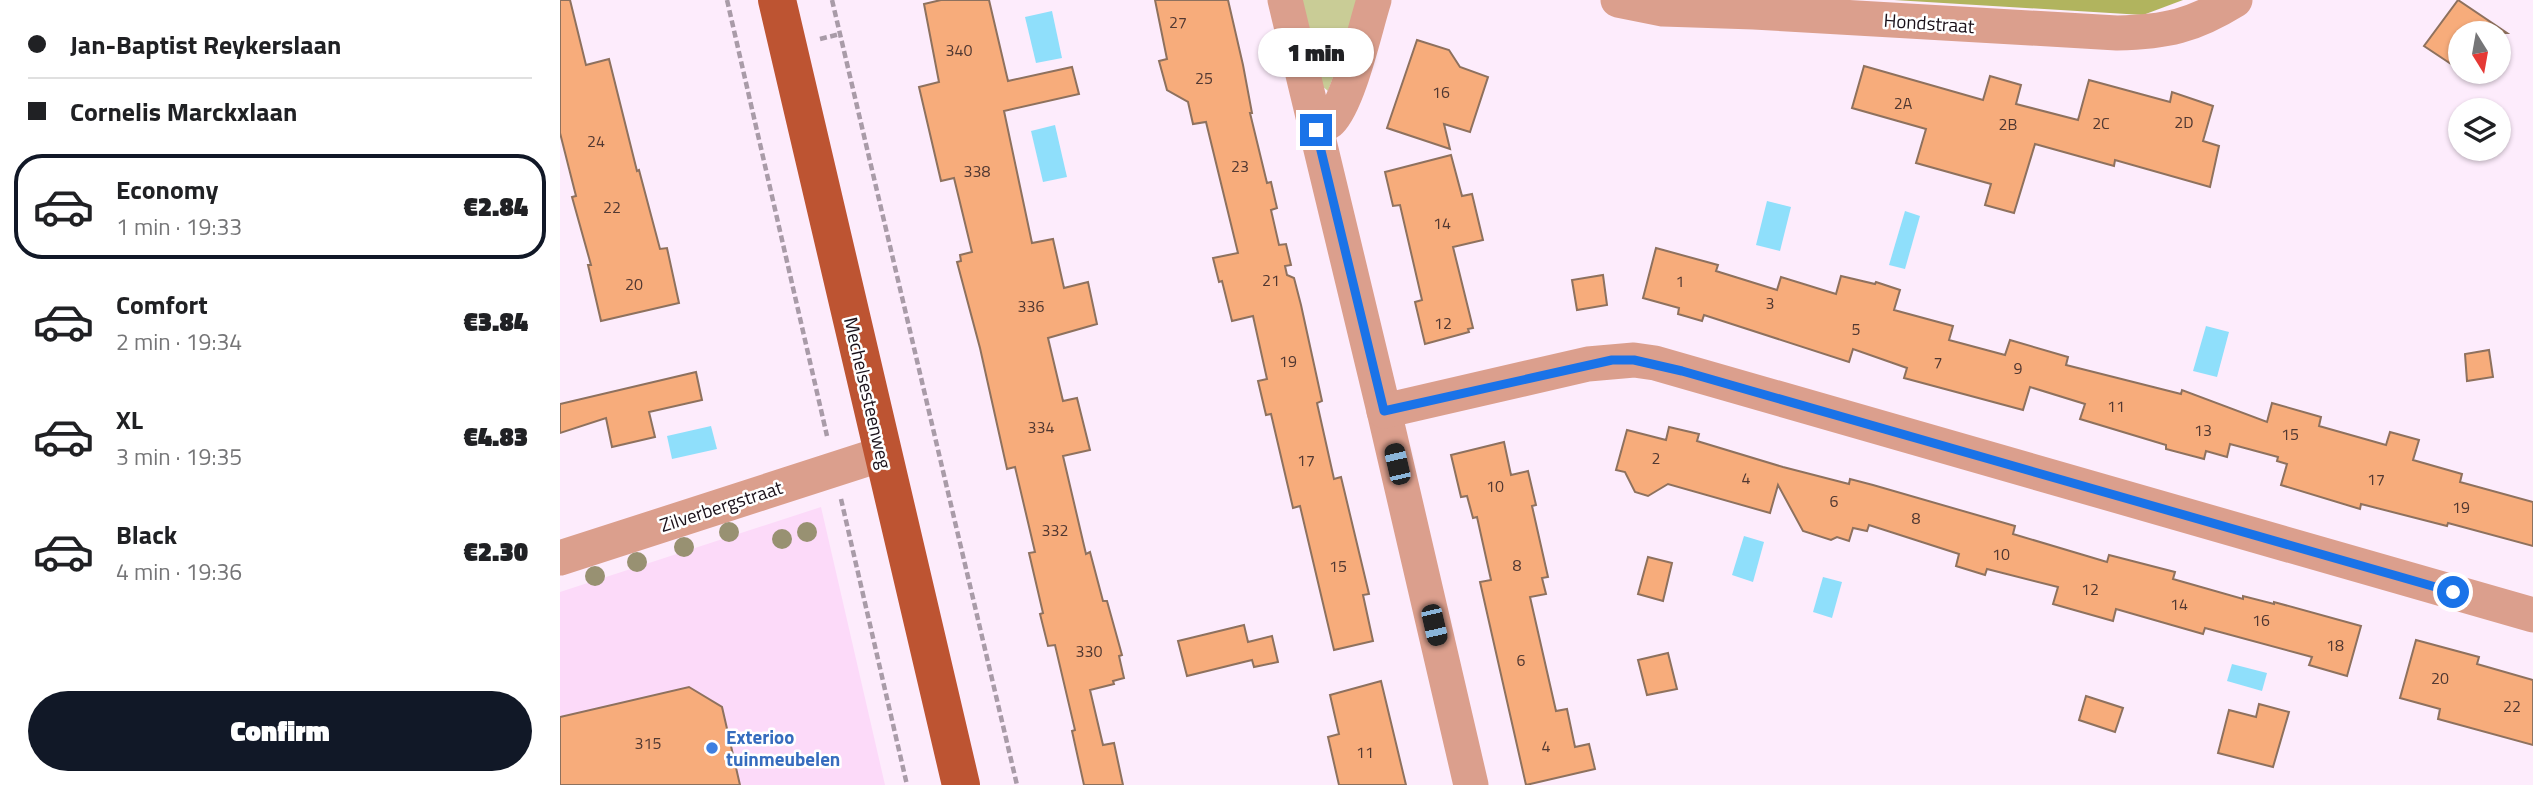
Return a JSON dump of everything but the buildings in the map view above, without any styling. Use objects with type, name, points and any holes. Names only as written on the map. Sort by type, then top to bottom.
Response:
[{"type":"main road","name":"Mechelsesteenweg","points":[[777,0],[961,785]]},
{"type":"street","points":[[1285,0],[1471,785]]},
{"type":"street","points":[[1316,130],[1331,120],[1342,99],[1374,0]]},
{"type":"street","name":"Hondstraat","points":[[1618,0],[1662,9],[2146,33],[2179,27],[2235,0]]},
{"type":"street","points":[[1384,411],[1588,363],[1634,360],[1682,371],[2533,615]]},
{"type":"street","name":"Zilverbergstraat","points":[[560,558],[882,454]]},
{"type":"path","points":[[727,0],[907,785]]},
{"type":"path","points":[[832,0],[1017,785]]},
{"type":"shaded area","points":[[821,507],[885,785],[560,785],[560,592]]},
{"type":"green space","points":[[1302,0],[1361,0],[1328,91],[1322,86]]},
{"type":"green space","points":[[1894,0],[2183,0],[2143,15]]},
{"type":"water","points":[[1052,11],[1062,58],[1036,63],[1025,17]]},
{"type":"water","points":[[1055,125],[1067,177],[1043,182],[1031,131]]},
{"type":"water","points":[[1767,201],[1791,207],[1780,251],[1756,245]]},
{"type":"water","points":[[1905,211],[1920,216],[1905,269],[1889,265]]},
{"type":"water","points":[[2206,326],[2229,332],[2217,377],[2193,371]]},
{"type":"water","points":[[711,426],[717,449],[672,459],[667,436]]},
{"type":"water","points":[[1744,536],[1764,542],[1753,582],[1732,575]]},
{"type":"water","points":[[1823,577],[1842,582],[1832,618],[1813,612]]},
{"type":"water","points":[[2232,664],[2267,673],[2262,691],[2227,681]]},
{"type":"place","name":"Exterioo tuinmeubelen","points":[[712,748]]},
{"type":"route","points":[[1316,130],[1384,411],[1588,363],[1634,360],[1655,363],[2453,592]]}]
